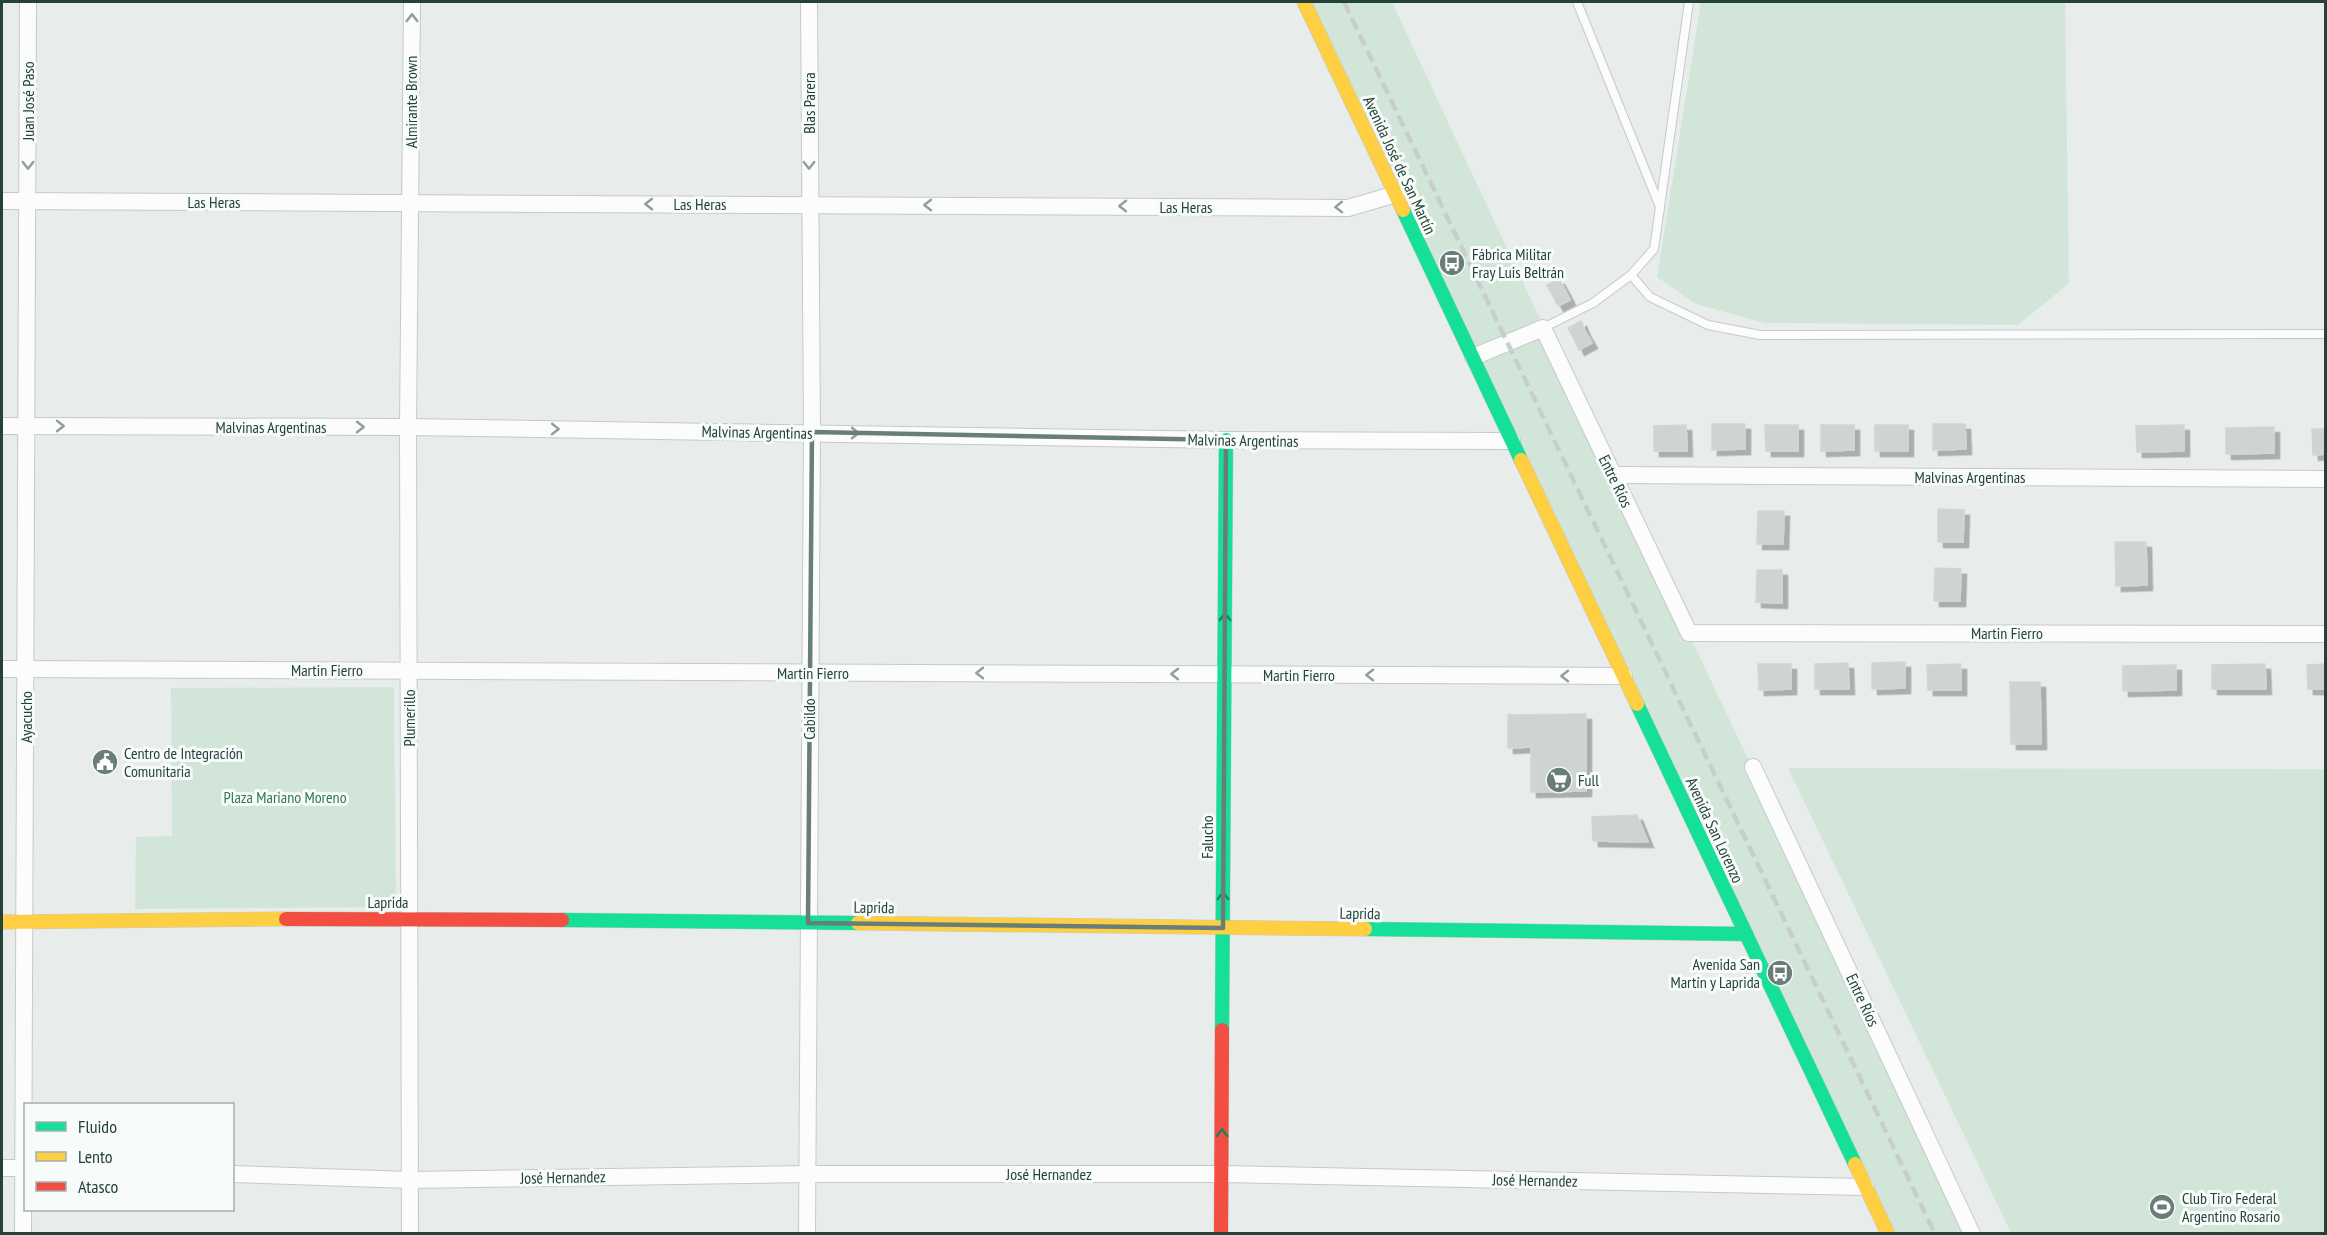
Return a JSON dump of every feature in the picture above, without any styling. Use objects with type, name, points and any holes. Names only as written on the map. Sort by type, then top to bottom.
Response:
[{"type":"street","name":"Juan José Paso","points":[[28,2],[28,201]]},
{"type":"street","name":"Almirante Brown","points":[[410,203],[412,2]]},
{"type":"street","name":"Blas Parera","points":[[809,2],[809,205]]},
{"type":"street","name":"Avenida José de San Martín","points":[[1304,2],[1512,441]]},
{"type":"street","name":"Las Heras","points":[[2,201],[1348,208],[1396,194]]},
{"type":"street","name":"Ayacucho","points":[[24,1103],[28,201]]},
{"type":"street","name":"Plumerillo","points":[[410,203],[408,428],[410,1233]]},
{"type":"street","name":"Cabildo","points":[[807,1233],[812,432],[809,205]]},
{"type":"street","points":[[1473,357],[1543,328]]},
{"type":"street","name":"Entre Ríos","points":[[1543,328],[1689,633]]},
{"type":"street","name":"Malvinas Argentinas","points":[[2,426],[812,432],[1226,440],[1512,441]]},
{"type":"street","name":"Falucho","points":[[1221,1233],[1226,440]]},
{"type":"street","name":"Avenida San Lorenzo","points":[[1512,441],[1888,1233]]},
{"type":"street","name":"Malvinas Argentinas","points":[[1614,475],[2325,479]]},
{"type":"street","name":"Martin Fierro","points":[[1689,633],[2325,634]]},
{"type":"street","name":"Martin Fierro","points":[[2,669],[1624,676]]},
{"type":"street","name":"Entre Ríos","points":[[1753,767],[1972,1233]]},
{"type":"street","name":"Laprida","points":[[2,922],[409,918],[1746,934]]},
{"type":"street","points":[[2,1168],[24,1168]]},
{"type":"street","name":"Ayacucho","points":[[23,1233],[24,1168]]},
{"type":"street","name":"José Hernandez","points":[[234,1174],[410,1180],[806,1174],[1221,1174],[1866,1187]]},
{"type":"lane","points":[[1577,2],[1660,208]]},
{"type":"lane","points":[[1543,328],[1593,303],[1631,275],[1654,249],[1689,2]]},
{"type":"lane","points":[[1631,275],[1650,297],[1708,325],[1761,335],[2325,334]]},
{"type":"highlighted area","points":[[812,432],[1226,440],[1223,928],[808,923]]},
{"type":"green space","points":[[1304,2],[1392,2],[1972,1233],[1888,1233]]},
{"type":"green space","points":[[1701,2],[2065,2],[2069,283],[2018,325],[1765,323],[1696,304],[1657,277]]},
{"type":"green space","name":"Plaza Mariano Moreno","points":[[394,687],[396,907],[135,909],[136,837],[172,836],[171,688]]},
{"type":"green space","points":[[1788,768],[2325,769],[2325,1233],[2011,1233]]},
{"type":"building","points":[[1559,279],[1565,290],[1553,296],[1547,285]]},
{"type":"building","points":[[1565,290],[1570,300],[1558,306],[1553,296]]},
{"type":"building","points":[[1581,321],[1585,331],[1573,337],[1568,328]]},
{"type":"building","points":[[1585,331],[1592,343],[1579,350],[1573,337]]},
{"type":"building","points":[[1712,424],[1745,424],[1745,449],[1712,450]]},
{"type":"building","points":[[1933,424],[1965,424],[1966,449],[1933,450]]},
{"type":"building","points":[[1686,425],[1687,451],[1654,451],[1654,426]]},
{"type":"building","points":[[1765,425],[1798,425],[1798,451],[1766,451]]},
{"type":"building","points":[[1821,425],[1854,425],[1854,450],[1821,451]]},
{"type":"building","points":[[1875,425],[1908,425],[1908,451],[1875,451]]},
{"type":"building","points":[[2184,425],[2184,451],[2137,452],[2136,426]]},
{"type":"building","points":[[2274,427],[2274,453],[2226,454],[2226,428]]},
{"type":"building","points":[[2312,429],[2326,429],[2326,454],[2313,455]]},
{"type":"building","points":[[1938,509],[1964,510],[1963,542],[1938,542]]},
{"type":"building","points":[[1758,511],[1784,511],[1783,544],[1757,544]]},
{"type":"building","points":[[2115,542],[2146,542],[2147,585],[2116,586]]},
{"type":"building","points":[[1935,568],[1961,569],[1960,601],[1934,601]]},
{"type":"building","points":[[1757,570],[1782,570],[1782,603],[1756,602]]},
{"type":"building","points":[[1905,662],[1905,688],[1872,689],[1872,663]]},
{"type":"building","points":[[1848,663],[1849,689],[1815,689],[1815,664]]},
{"type":"building","points":[[1758,664],[1791,664],[1791,689],[1759,690]]},
{"type":"building","points":[[1961,664],[1961,690],[1928,690],[1927,665]]},
{"type":"building","points":[[2265,664],[2266,689],[2212,689],[2212,665]]},
{"type":"building","points":[[2326,664],[2326,689],[2308,689],[2307,665]]},
{"type":"building","points":[[2176,665],[2176,690],[2123,691],[2123,666]]},
{"type":"building","points":[[2010,682],[2040,682],[2041,744],[2011,744]]},
{"type":"building","points":[[1586,714],[1586,768],[1531,768],[1531,747],[1508,748],[1508,715]]},
{"type":"building","name":"Full","points":[[1531,768],[1586,768],[1586,791],[1531,792]]},
{"type":"building","points":[[1637,815],[1648,842],[1593,841],[1592,817]]},
{"type":"railway","points":[[1344,2],[1935,1234]]},
{"type":"traffic: fast","points":[[1403,210],[1521,460]]},
{"type":"traffic: fast","points":[[1222,1030],[1226,440]]},
{"type":"traffic: fast","points":[[1637,704],[1855,1164]]},
{"type":"traffic: fast","points":[[562,920],[858,923]]},
{"type":"traffic: fast","points":[[1365,929],[1746,934]]},
{"type":"traffic: slow","points":[[1304,2],[1403,210]]},
{"type":"traffic: slow","points":[[1521,460],[1637,704]]},
{"type":"traffic: slow","points":[[2,922],[286,919]]},
{"type":"traffic: slow","points":[[858,923],[1365,929]]},
{"type":"traffic: slow","points":[[1855,1164],[1888,1234]]},
{"type":"traffic: jam","points":[[286,919],[562,920]]},
{"type":"traffic: jam","points":[[1221,1234],[1222,1030]]},
{"type":"place","name":"Fábrica Militar Fray Luis Beltrán","points":[[1452,263]]},
{"type":"place","name":"Centro de Integración Comunitaria","points":[[105,762]]},
{"type":"place","name":"Full","points":[[1559,780]]},
{"type":"place","name":"Avenida San Martín y Laprida","points":[[1780,973]]},
{"type":"place","name":"Club Tiro Federal Argentino Rosario","points":[[2162,1207]]}]
